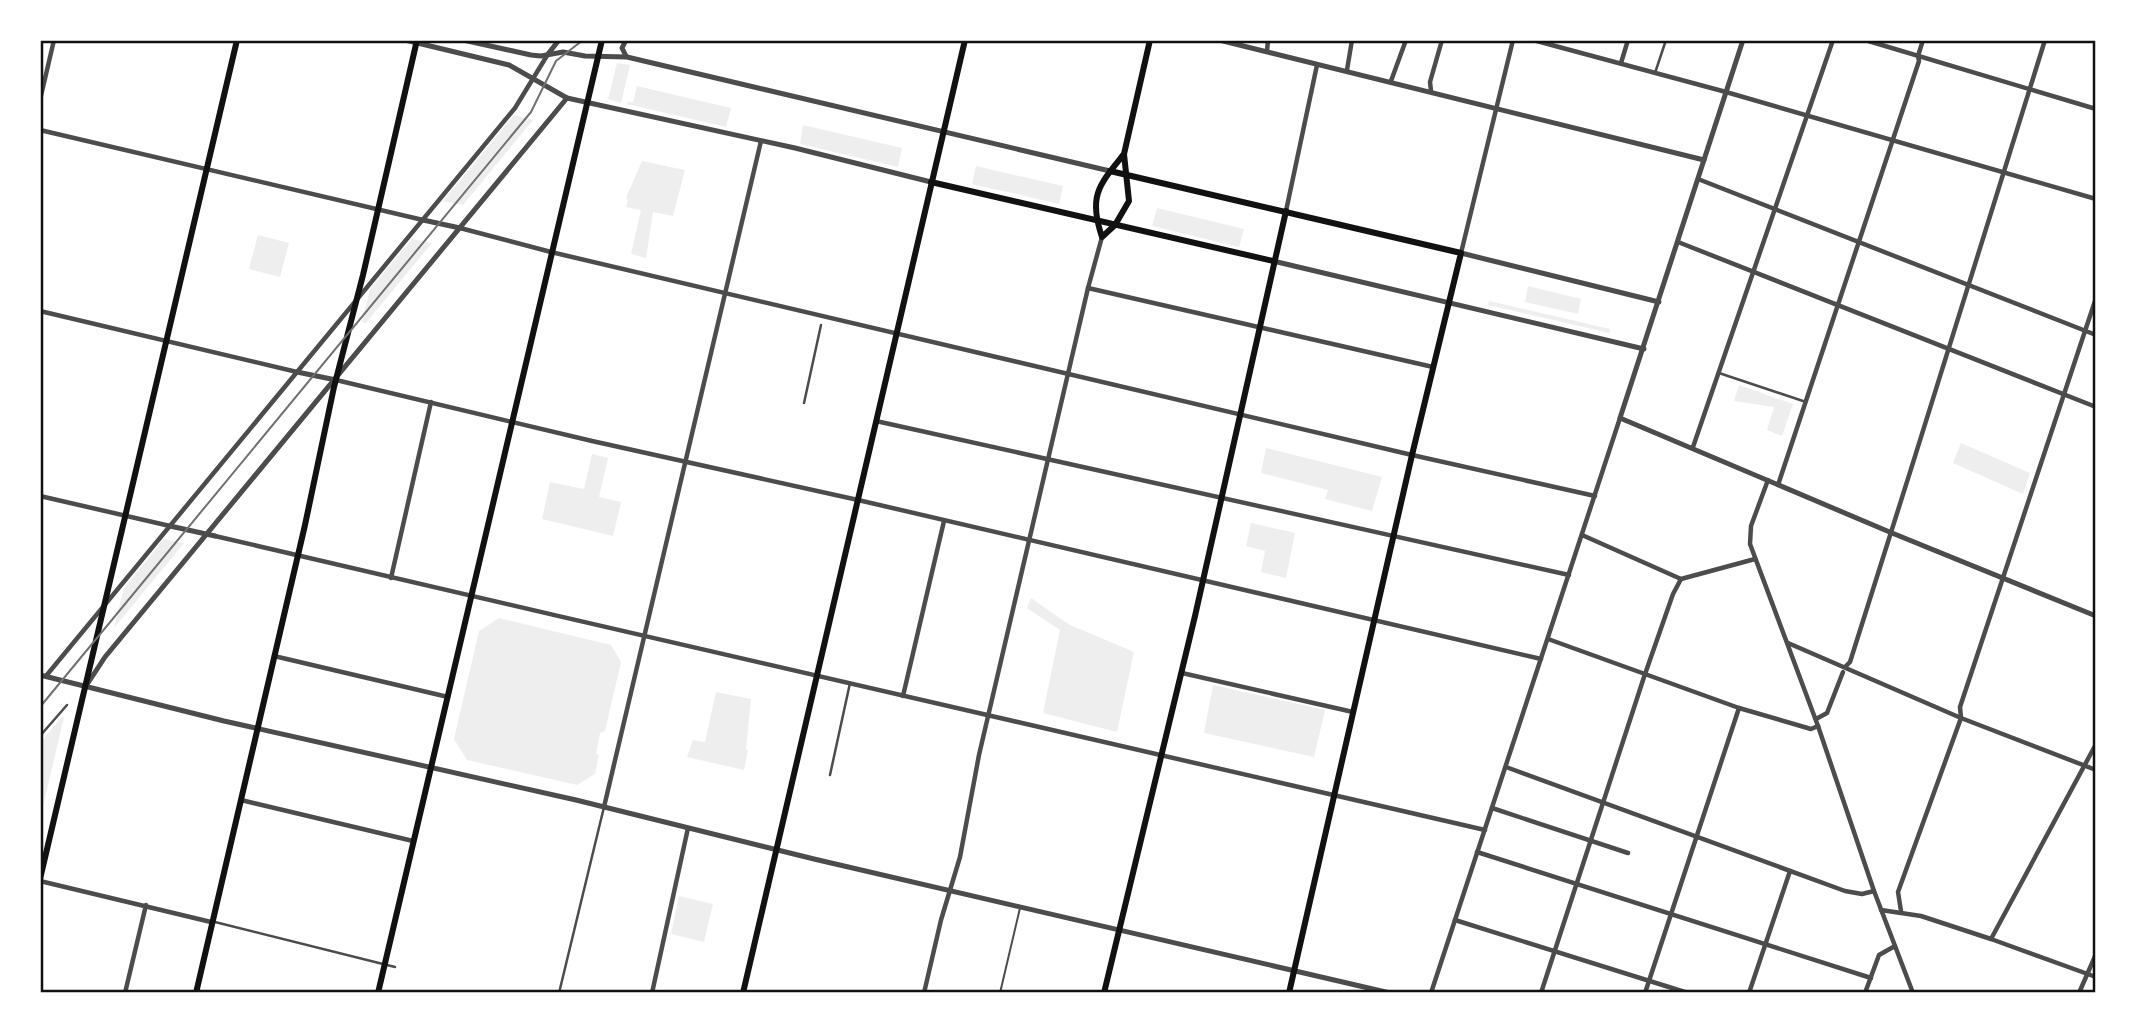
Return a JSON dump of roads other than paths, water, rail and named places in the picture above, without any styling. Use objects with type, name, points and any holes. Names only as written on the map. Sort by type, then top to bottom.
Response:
[{"type":"main road","points":[[40,880],[237,40]]},
{"type":"main road","points":[[378,993],[602,40]]},
{"type":"main road","points":[[743,993],[965,40]]},
{"type":"main road","points":[[1124,153],[1096,193],[1095,210],[1102,237],[1115,225],[1129,201],[1124,153],[1150,40]]},
{"type":"main road","points":[[196,993],[298,557],[336,380],[417,42]]},
{"type":"main road","points":[[1110,171],[1461,253],[1289,993]]},
{"type":"main road","points":[[931,182],[1273,261]]},
{"type":"main road","points":[[1104,993],[1182,673],[1286,211]]},
{"type":"street","points":[[40,100],[54,40]]},
{"type":"street","points":[[405,40],[509,65],[567,98],[931,182]]},
{"type":"street","points":[[463,40],[530,55],[563,52],[627,57],[1110,171]]},
{"type":"street","points":[[559,40],[532,79],[521,101],[43,676],[257,729],[604,807],[1390,993]]},
{"type":"street","points":[[626,40],[622,48],[627,57]]},
{"type":"street","points":[[1219,40],[1243,43],[1317,65],[1391,81],[1704,160]]},
{"type":"street","points":[[1267,51],[1268,40]]},
{"type":"street","points":[[1347,71],[1352,40]]},
{"type":"street","points":[[1391,81],[1406,40]]},
{"type":"street","points":[[1431,91],[1430,82],[1442,40]]},
{"type":"street","points":[[1513,40],[1461,253],[1659,302]]},
{"type":"street","points":[[1620,63],[1628,40]]},
{"type":"street","points":[[1655,73],[1666,40]]},
{"type":"street","points":[[1431,993],[1743,40]]},
{"type":"street","points":[[1693,447],[1833,40]]},
{"type":"street","points":[[1865,40],[2096,109]]},
{"type":"street","points":[[1778,485],[1894,140],[1923,40]]},
{"type":"street","points":[[1816,719],[1827,713],[1844,669],[1850,662],[2045,40]]},
{"type":"street","points":[[1536,41],[1726,92],[2096,199]]},
{"type":"street","points":[[1286,211],[1317,65]]},
{"type":"street","points":[[86,686],[105,657],[567,98]]},
{"type":"street","points":[[40,130],[896,334],[1595,496]]},
{"type":"street","points":[[559,993],[761,141]]},
{"type":"street","points":[[1698,179],[2096,335]]},
{"type":"street","points":[[924,993],[941,920],[960,857],[988,714],[1102,237]]},
{"type":"street","points":[[1678,242],[2096,407]]},
{"type":"street","points":[[1273,261],[1644,349]]},
{"type":"street","points":[[1088,288],[1433,367]]},
{"type":"street","points":[[1901,911],[1898,892],[1961,718],[1960,707],[2096,298]]},
{"type":"street","points":[[40,311],[1541,659]]},
{"type":"street","points":[[804,403],[821,326]]},
{"type":"street","points":[[1718,373],[1806,402]]},
{"type":"street","points":[[391,578],[431,402]]},
{"type":"street","points":[[1620,418],[2095,615]]},
{"type":"street","points":[[875,421],[1569,575]]},
{"type":"street","points":[[1768,480],[1751,526],[1750,544],[1816,719],[1874,891],[1913,993]]},
{"type":"street","points":[[40,496],[1485,830]]},
{"type":"street","points":[[903,696],[944,521]]},
{"type":"street","points":[[1583,535],[1681,579],[1755,559]]},
{"type":"street","points":[[1541,993],[1673,594],[1681,579]]},
{"type":"street","points":[[1548,639],[1739,708],[1811,729],[1818,726]]},
{"type":"street","points":[[1787,643],[1961,718],[2096,770]]},
{"type":"street","points":[[274,656],[447,697]]},
{"type":"street","points":[[1182,673],[1354,712]]},
{"type":"street","points":[[830,775],[850,683]]},
{"type":"street","points":[[40,736],[67,705]]},
{"type":"street","points":[[1645,993],[1739,708]]},
{"type":"street","points":[[1991,939],[2096,744]]},
{"type":"street","points":[[1506,767],[1845,891],[1862,894],[1874,891]]},
{"type":"street","points":[[240,800],[414,841]]},
{"type":"street","points":[[1492,808],[1629,853]]},
{"type":"street","points":[[652,993],[688,828]]},
{"type":"street","points":[[1477,852],[1871,978]]},
{"type":"street","points":[[1749,993],[1790,871]]},
{"type":"street","points":[[40,880],[394,967]]},
{"type":"street","points":[[125,993],[146,905]]},
{"type":"street","points":[[1881,910],[1901,911],[1991,939],[2096,977]]},
{"type":"street","points":[[1455,920],[1688,993]]},
{"type":"street","points":[[1866,993],[1879,955],[1895,946]]},
{"type":"street","points":[[2079,993],[2096,954]]},
{"type":"lane","points":[[1000,993],[1021,907]]},
{"type":"tram line","points":[[40,707],[531,112],[556,61],[583,40]]}]
